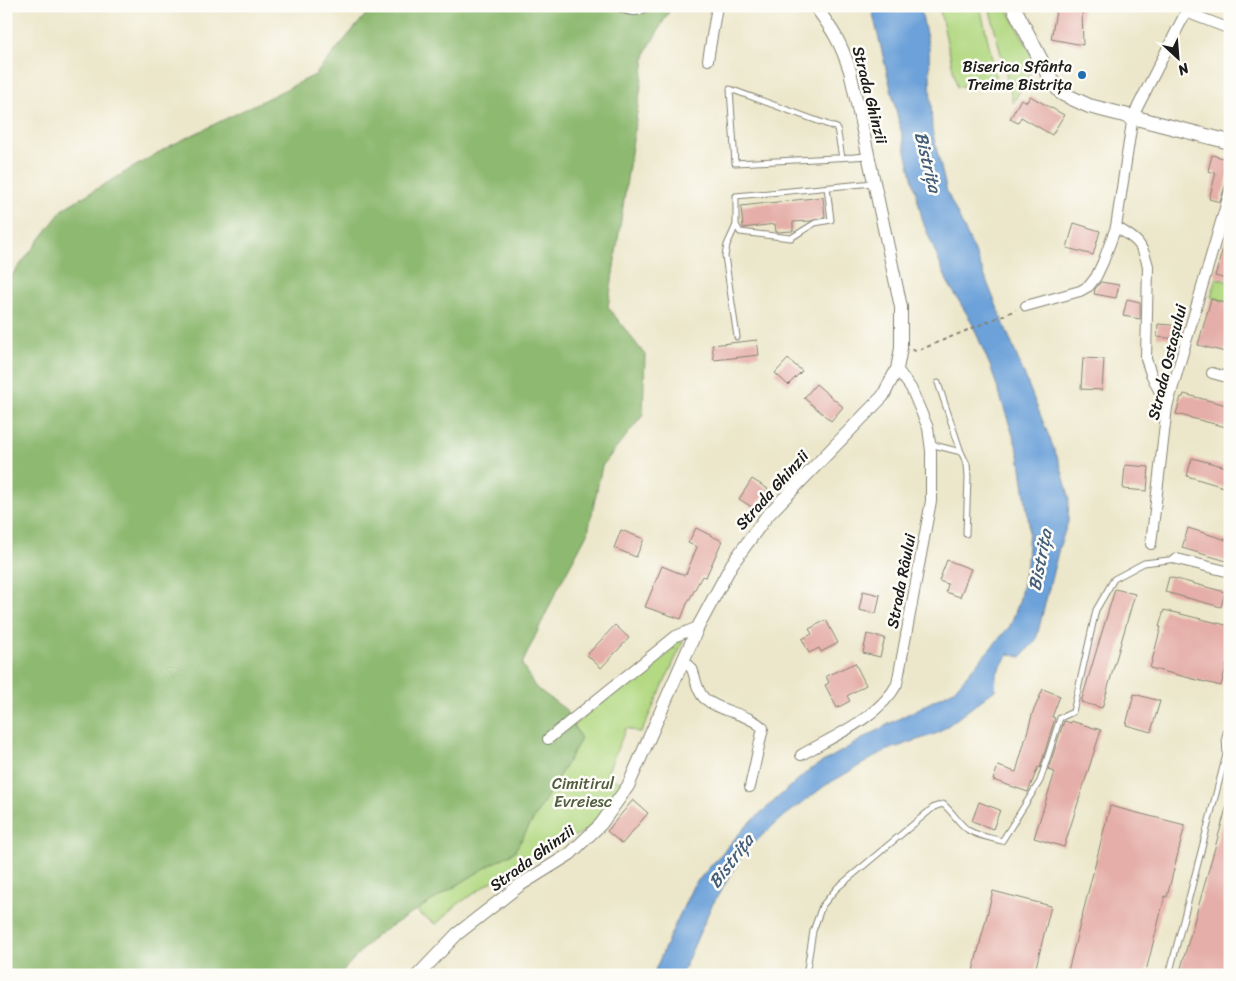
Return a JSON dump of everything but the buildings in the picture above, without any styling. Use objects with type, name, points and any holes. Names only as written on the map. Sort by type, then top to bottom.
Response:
[{"type":"main road","points":[[1013,6],[1052,82],[1063,94],[1089,106],[1230,142]]},
{"type":"street","points":[[708,60],[717,6]]},
{"type":"street","name":"Strada Ghinzii","points":[[418,975],[457,934],[520,885],[570,854],[601,824],[628,786],[698,627],[732,564],[766,518],[882,396],[897,369],[901,348],[901,307],[850,71],[841,45],[830,25],[815,6]]},
{"type":"street","points":[[1026,306],[1080,291],[1089,286],[1104,262],[1116,227],[1133,116],[1187,9],[1230,29]]},
{"type":"street","name":"Strada Ostașului","points":[[1151,544],[1168,407],[1230,192]]},
{"type":"street","points":[[1116,227],[1135,238],[1141,244],[1144,251],[1148,266],[1146,359],[1156,385],[1168,407]]},
{"type":"street","name":"Strada Râului","points":[[800,755],[869,716],[891,696],[897,684],[931,501],[928,428],[911,388],[897,369]]},
{"type":"street","points":[[1212,373],[1230,378]]},
{"type":"street","points":[[1177,559],[1230,572]]},
{"type":"street","points":[[548,739],[676,636],[698,627]]},
{"type":"street","points":[[684,660],[691,669],[700,694],[705,699],[747,716],[763,728],[750,787]]},
{"type":"lane","points":[[616,6],[625,12],[636,13],[646,10],[648,6]]},
{"type":"lane","points":[[842,158],[837,128],[730,89],[735,163],[842,158],[868,156]]},
{"type":"lane","points":[[737,337],[726,256],[727,245],[736,225],[736,196],[874,183]]},
{"type":"lane","points":[[736,225],[740,232],[791,238],[814,223],[831,220],[827,188]]},
{"type":"lane","points":[[938,383],[961,452],[967,464],[966,534]]},
{"type":"lane","points":[[930,443],[961,452]]},
{"type":"lane","points":[[806,975],[813,931],[822,906],[837,888],[934,807],[943,804],[951,810],[961,824],[969,831],[1002,841],[1040,781],[1060,718],[1074,712],[1096,610],[1114,579],[1144,563],[1177,559]]},
{"type":"lane","points":[[1169,975],[1226,755],[1225,737],[1230,718]]},
{"type":"path","points":[[917,351],[1026,306]]},
{"type":"green space","points":[[373,6],[672,6],[646,52],[608,307],[645,355],[643,415],[602,466],[588,532],[559,586],[522,664],[535,687],[565,709],[581,739],[514,852],[375,936],[339,975],[6,975],[6,283],[64,208],[168,147],[315,75]]},
{"type":"green space","points":[[939,6],[980,6],[997,80],[957,87]]},
{"type":"green space","points":[[989,6],[1006,6],[1036,63],[1013,103]]},
{"type":"green space","points":[[1216,278],[1230,282],[1230,303],[1211,297]]},
{"type":"green space","name":"Cimitirul Evreiesc","points":[[678,639],[683,642],[641,733],[626,728],[606,776],[622,783],[610,803],[588,829],[500,876],[458,904],[436,924],[418,913],[420,908],[514,852],[581,739],[574,725]]},
{"type":"water","name":"Bistrița","points":[[871,6],[920,6],[929,48],[932,130],[947,192],[975,252],[1060,464],[1069,496],[1068,522],[1059,548],[1036,640],[1021,657],[1008,654],[996,675],[995,690],[938,733],[885,751],[826,785],[778,821],[745,851],[711,907],[681,975],[653,975],[693,886],[746,826],[809,770],[883,727],[954,690],[1010,626],[1019,602],[1027,563],[1029,524],[1019,454],[991,368],[971,321],[947,281],[923,222]]},
{"type":"place","name":"Biserica Sfânta Treime Bistrița","points":[[1082,75]]}]
